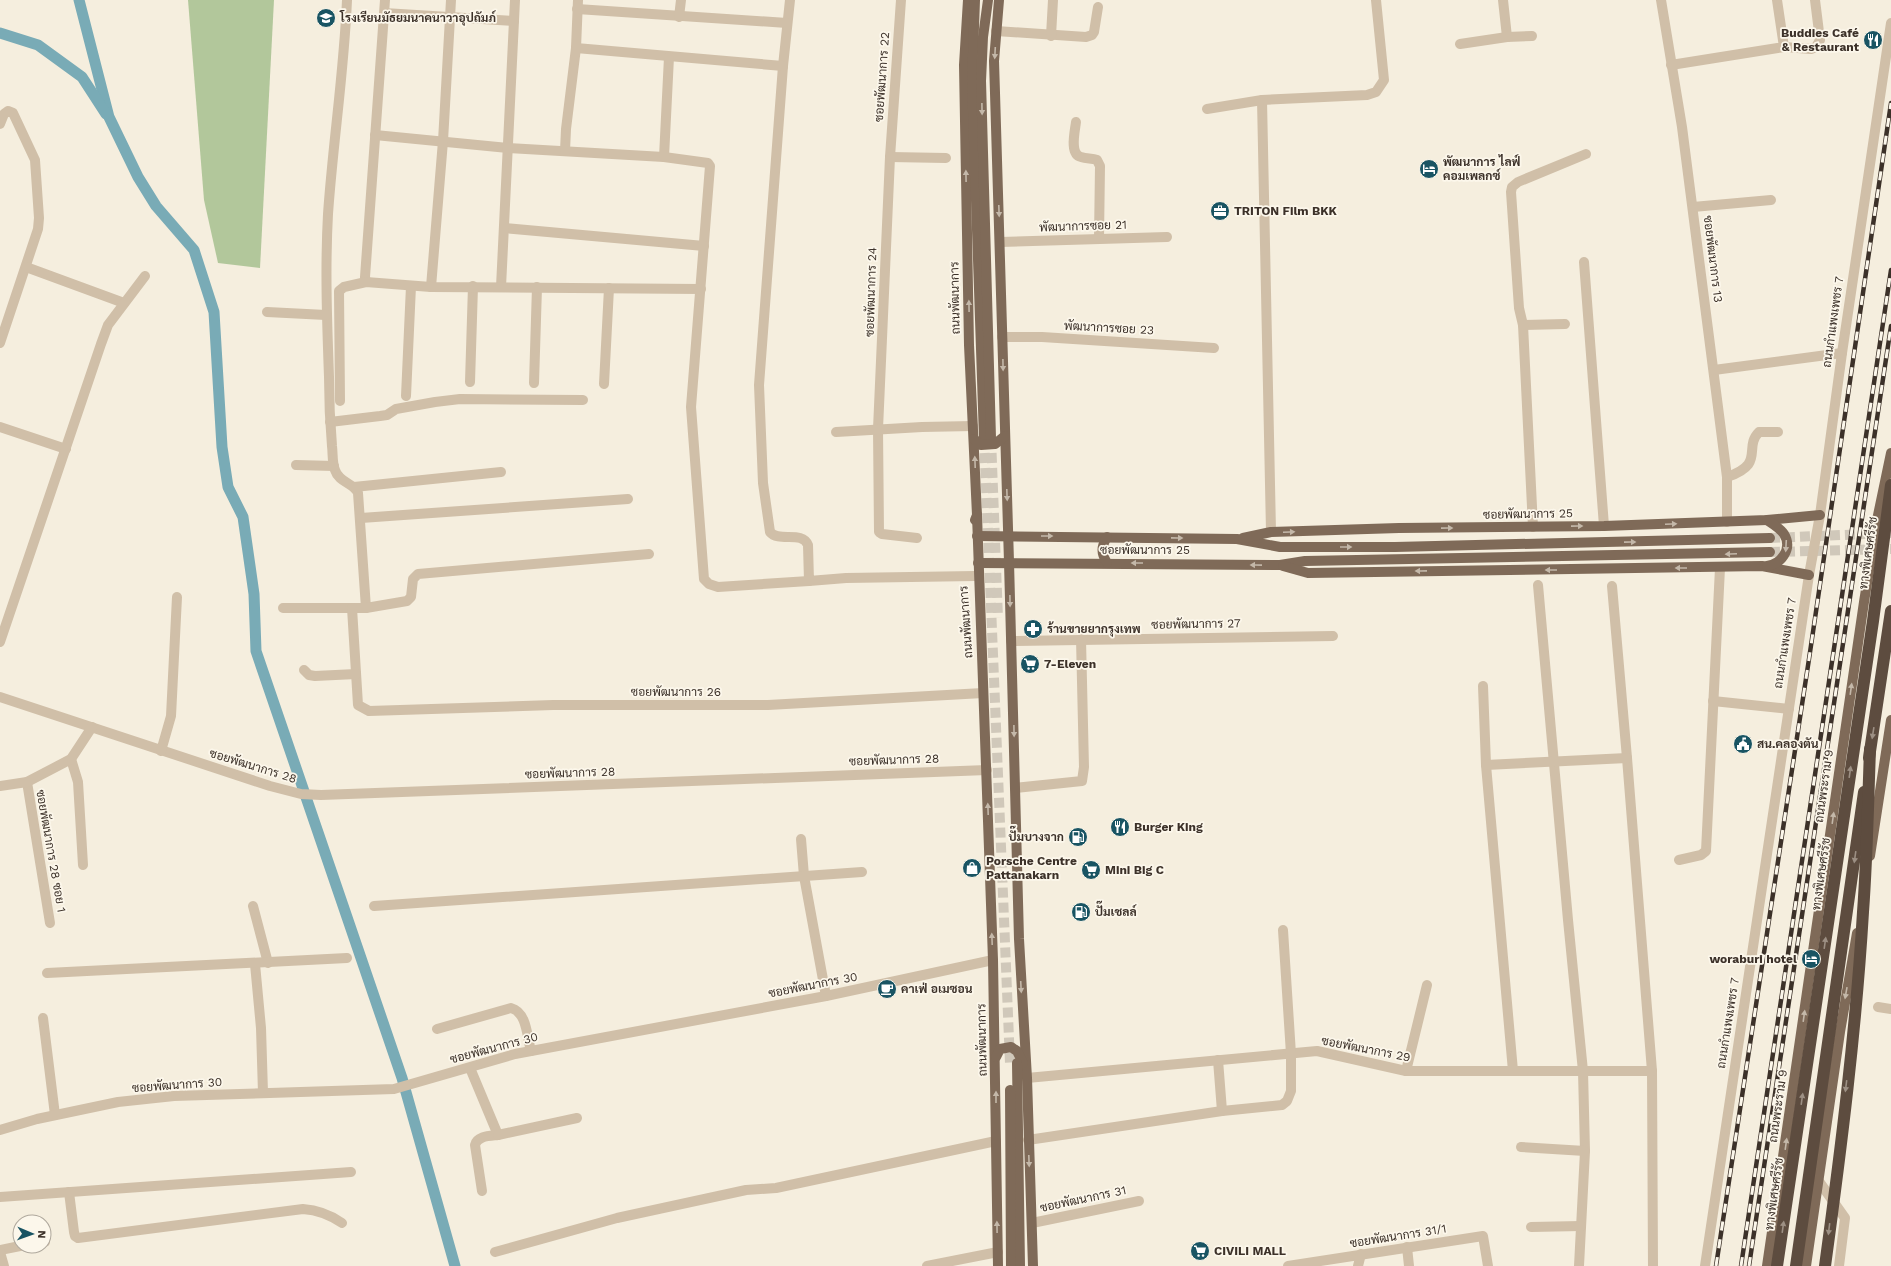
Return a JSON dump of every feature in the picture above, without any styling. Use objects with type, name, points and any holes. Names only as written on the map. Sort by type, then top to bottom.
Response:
[{"type":"highway","name":"ทางพิเศษศรีรัช","points":[[1777,1266],[1872,629],[1891,485]]},
{"type":"highway","points":[[1796,1266],[1891,611]]},
{"type":"highway","points":[[1825,1266],[1851,1047],[1863,913],[1870,749]]},
{"type":"main road","name":"ถนนพัฒนาการ","points":[[968,0],[964,65],[969,345],[973,426],[983,438]]},
{"type":"main road","name":"ถนนพัฒนาการ","points":[[975,0],[972,81],[983,438]]},
{"type":"main road","name":"ถนนพัฒนาการ","points":[[988,0],[983,37],[981,81],[983,438],[977,515],[974,525],[976,596],[980,603],[987,770],[996,1060],[998,1266]]},
{"type":"main road","points":[[999,0],[996,31],[994,93],[1000,242],[1019,939],[1011,1266]]},
{"type":"main road","points":[[983,438],[981,445],[992,445],[1005,436]]},
{"type":"main road","name":"ถนนพระราม 9","points":[[1768,1266],[1864,602],[1878,513],[1891,453]]},
{"type":"main road","points":[[977,515],[980,603]]},
{"type":"main road","name":"ซอยพัฒนาการ 25","points":[[1237,539],[1271,532],[1604,526],[1767,520],[1820,515]]},
{"type":"main road","points":[[1762,566],[1775,564],[1785,554],[1786,547],[1784,534],[1780,529],[1767,520]]},
{"type":"main road","name":"ซอยพัฒนาการ 25","points":[[977,536],[1237,539],[1280,547],[1395,547],[1770,538]]},
{"type":"main road","points":[[1107,537],[1102,544],[1102,555],[1107,563]]},
{"type":"main road","name":"ซอยพัฒนาการ 25","points":[[978,563],[1009,562],[1280,565],[1305,561],[1770,552]]},
{"type":"main road","name":"ซอยพัฒนาการ 25","points":[[1280,565],[1308,573],[1720,568],[1762,566],[1809,575]]},
{"type":"main road","points":[[1806,1266],[1840,1032],[1878,816],[1891,720]]},
{"type":"main road","points":[[996,1060],[1000,1049],[1011,1047],[1017,1051],[1020,1266]]},
{"type":"main road","points":[[1017,1064],[1027,1078],[1033,1266]]},
{"type":"street","points":[[347,0],[345,39],[328,214],[326,270],[330,422],[334,466],[338,477],[346,484],[354,487],[500,472]]},
{"type":"street","points":[[366,282],[385,0]]},
{"type":"street","points":[[431,287],[443,142],[451,0]]},
{"type":"street","points":[[501,287],[515,0]]},
{"type":"street","points":[[680,17],[681,0]]},
{"type":"street","points":[[790,0],[783,66],[759,385],[762,476],[770,532],[775,536],[802,538],[807,541],[809,581]]},
{"type":"street","name":"ซอยพัฒนาการ 22","points":[[890,156],[901,0]]},
{"type":"street","points":[[1051,36],[1053,0]]},
{"type":"street","points":[[1207,109],[1262,100],[1367,95],[1376,92],[1384,80],[1376,0]]},
{"type":"street","points":[[1503,0],[1506,37]]},
{"type":"street","name":"ซอยพัฒนาการ 13","points":[[1661,0],[1693,207],[1714,370],[1727,477],[1727,522]]},
{"type":"street","points":[[1777,0],[1784,47]]},
{"type":"street","points":[[1672,65],[1784,47],[1816,47],[1820,40],[1815,0]]},
{"type":"street","points":[[565,151],[576,48],[577,5],[680,17],[787,23]]},
{"type":"street","points":[[996,31],[1051,36],[1086,37],[1092,35],[1098,7]]},
{"type":"street","points":[[384,13],[514,21]]},
{"type":"street","name":"ถนนกำแพงเพชร 7","points":[[1705,1266],[1809,575],[1820,515],[1842,353],[1891,23]]},
{"type":"street","points":[[1460,44],[1506,37],[1532,36]]},
{"type":"street","points":[[576,48],[783,66]]},
{"type":"street","points":[[664,157],[669,57]]},
{"type":"street","points":[[1262,100],[1271,532]]},
{"type":"street","points":[[0,122],[8,111],[13,113],[33,153],[35,160],[39,224],[0,343]]},
{"type":"street","points":[[1076,122],[1075,152],[1079,157],[1097,160],[1100,166],[1099,238]]},
{"type":"street","points":[[375,135],[508,148],[699,160],[709,164],[692,407],[704,578],[709,584],[718,587],[846,578],[975,576]]},
{"type":"street","points":[[1533,527],[1523,325],[1519,300],[1511,192],[1512,187],[1518,182],[1586,154]]},
{"type":"street","points":[[890,156],[946,158]]},
{"type":"street","name":"ซอยพัฒนาการ 24","points":[[890,156],[878,429],[880,533],[917,538]]},
{"type":"street","points":[[1693,207],[1771,200]]},
{"type":"street","points":[[504,228],[704,246]]},
{"type":"street","name":"พัฒนาการซอย 21","points":[[1000,242],[1167,237]]},
{"type":"street","points":[[1584,262],[1604,526]]},
{"type":"street","points":[[26,267],[124,303]]},
{"type":"street","points":[[0,642],[100,344],[108,325],[145,276]]},
{"type":"street","points":[[340,401],[340,292],[344,286],[366,282],[431,287],[473,286],[701,289]]},
{"type":"street","points":[[406,396],[411,286]]},
{"type":"street","points":[[470,382],[473,286]]},
{"type":"street","points":[[534,383],[537,287]]},
{"type":"street","points":[[604,384],[609,288]]},
{"type":"street","points":[[267,312],[326,315]]},
{"type":"street","points":[[1523,325],[1565,324]]},
{"type":"street","name":"พัฒนาการซอย 23","points":[[1002,337],[1042,337],[1214,348]]},
{"type":"street","points":[[1714,370],[1842,353]]},
{"type":"street","points":[[330,422],[387,415],[396,409],[454,400],[583,400]]},
{"type":"street","points":[[836,432],[973,426]]},
{"type":"street","points":[[0,427],[66,449]]},
{"type":"street","points":[[1727,477],[1742,472],[1752,460],[1755,436],[1759,432],[1778,432]]},
{"type":"street","points":[[296,465],[334,466]]},
{"type":"street","points":[[354,487],[358,493],[361,518],[366,608]]},
{"type":"street","points":[[361,518],[628,499]]},
{"type":"street","points":[[283,608],[366,608],[407,601],[411,597],[412,579],[418,574],[649,554]]},
{"type":"street","points":[[1679,860],[1701,856],[1706,851],[1720,568]]},
{"type":"street","points":[[1538,585],[1583,1071],[1585,1151],[1579,1266]]},
{"type":"street","points":[[1612,586],[1652,1071],[1653,1266]]},
{"type":"street","points":[[161,751],[172,716],[177,597]]},
{"type":"street","points":[[304,670],[309,675],[315,676],[356,674],[352,608]]},
{"type":"street","name":"ซอยพัฒนาการ 27","points":[[1011,641],[1333,636]]},
{"type":"street","points":[[1015,788],[1082,781],[1084,776],[1081,639]]},
{"type":"street","name":"ซอยพัฒนาการ 26","points":[[356,674],[358,705],[369,711],[553,705],[768,705],[983,693]]},
{"type":"street","points":[[1483,686],[1486,765],[1513,1071]]},
{"type":"street","name":"ซอยพัฒนาการ 28","points":[[0,697],[161,751],[270,786],[301,794],[321,795],[987,770]]},
{"type":"street","points":[[1713,701],[1789,709]]},
{"type":"street","points":[[0,786],[26,782],[71,759],[92,727]]},
{"type":"street","points":[[1486,765],[1627,758]]},
{"type":"street","points":[[71,759],[78,782],[83,865]]},
{"type":"street","name":"ซอยพัฒนาการ 28 ซอย 1","points":[[26,782],[50,924]]},
{"type":"street","points":[[801,840],[804,876],[826,996]]},
{"type":"street","points":[[374,906],[862,872]]},
{"type":"street","points":[[253,906],[268,963]]},
{"type":"street","points":[[1028,1140],[1222,1110],[1282,1105],[1287,1101],[1291,1091],[1291,1054],[1283,930]]},
{"type":"street","points":[[47,973],[255,964],[347,958]]},
{"type":"street","name":"ซอยพัฒนาการ 30","points":[[0,1130],[56,1115],[118,1102],[166,1097],[394,1089],[531,1051],[826,996],[993,960]]},
{"type":"street","points":[[255,964],[261,1028],[263,1093]]},
{"type":"street","points":[[1406,1071],[1427,985]]},
{"type":"street","points":[[1878,1007],[1891,1009]]},
{"type":"street","points":[[436,1029],[511,1008],[517,1010],[522,1015],[531,1051]]},
{"type":"street","points":[[43,1018],[56,1115]]},
{"type":"street","name":"ซอยพัฒนาการ 29","points":[[1027,1078],[1317,1051],[1406,1071],[1652,1071]]},
{"type":"street","points":[[1218,1060],[1222,1110]]},
{"type":"street","points":[[470,1068],[498,1135]]},
{"type":"street","points":[[482,1191],[475,1145],[479,1138],[577,1118]]},
{"type":"street","points":[[495,1252],[617,1218],[746,1190],[776,1188],[996,1141]]},
{"type":"street","points":[[1521,1147],[1585,1151]]},
{"type":"street","points":[[0,1197],[351,1172]]},
{"type":"street","points":[[1818,1180],[1845,1218],[1839,1266]]},
{"type":"street","points":[[69,1192],[74,1232],[75,1236],[78,1238],[303,1210],[315,1210],[330,1215],[342,1222]]},
{"type":"street","name":"ซอยพัฒนาการ 31","points":[[1032,1223],[1139,1200]]},
{"type":"street","points":[[1531,1227],[1581,1226]]},
{"type":"street","name":"ซอยพัฒนาการ 31/1","points":[[1288,1266],[1483,1236],[1488,1266]]},
{"type":"street","points":[[1407,1247],[1409,1266]]},
{"type":"street","points":[[4,1266],[0,1251],[12,1248]]},
{"type":"street","points":[[927,1266],[998,1252]]},
{"type":"street","points":[[1358,1266],[1361,1254]]},
{"type":"green space","points":[[188,0],[274,0],[260,268],[218,263],[204,200]]},
{"type":"waterway","points":[[79,0],[109,117],[138,177],[156,206],[194,250],[214,312],[222,447],[228,487],[243,517],[254,594],[256,651],[402,1078],[455,1266]]},
{"type":"waterway","points":[[0,33],[38,45],[82,77],[106,114]]},
{"type":"tunnel","points":[[984,438],[1010,1063]]},
{"type":"tunnel","points":[[991,438],[998,618]]},
{"type":"tunnel","points":[[1770,538],[1891,533]]},
{"type":"tunnel","points":[[1770,552],[1891,549]]},
{"type":"railway","points":[[1716,1266],[1809,659],[1891,103]]},
{"type":"railway","points":[[1741,1266],[1891,270]]},
{"type":"railway","points":[[1749,1266],[1891,326]]},
{"type":"place","name":"โรงเรียนมัธยมนาคนาวาอุปถัมภ์","points":[[326,18]]},
{"type":"place","name":"Buddies Café & Restaurant","points":[[1873,40]]},
{"type":"place","name":"พัฒนาการ ไลฟ์ คอมเพลกซ์","points":[[1429,169]]},
{"type":"place","name":"TRITON Film BKK","points":[[1220,211]]},
{"type":"place","name":"ร้านขายยากรุงเทพ","points":[[1033,629]]},
{"type":"place","name":"7-Eleven","points":[[1030,664]]},
{"type":"place","name":"สน.คลองตัน","points":[[1743,744]]},
{"type":"place","name":"Burger King","points":[[1120,827]]},
{"type":"place","name":"ปั๊มบางจาก","points":[[1078,837]]},
{"type":"place","name":"Porsche Centre Pattanakarn","points":[[972,868]]},
{"type":"place","name":"Mini Big C","points":[[1091,870]]},
{"type":"place","name":"ปั๊มเชลล์","points":[[1081,912]]},
{"type":"place","name":"woraburi hotel","points":[[1811,959]]},
{"type":"place","name":"คาเฟ่ อเมซอน","points":[[887,989]]},
{"type":"place","name":"CIVILI MALL","points":[[1200,1251]]}]
